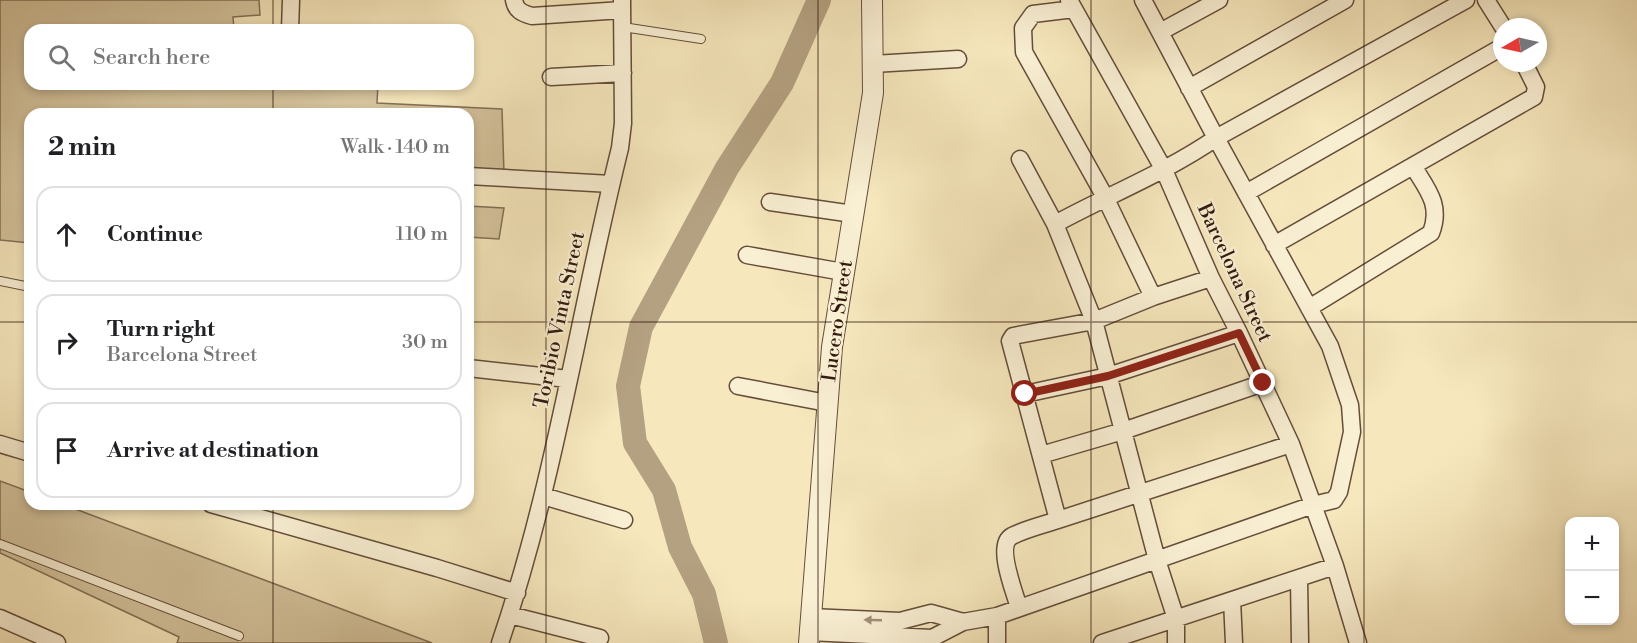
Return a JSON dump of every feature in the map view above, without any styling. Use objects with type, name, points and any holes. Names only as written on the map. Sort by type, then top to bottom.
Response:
[{"type":"street","points":[[290,24],[291,0]]},
{"type":"street","points":[[514,0],[520,12],[532,16],[622,12]]},
{"type":"street","name":"Lucero Street","points":[[809,631],[832,346],[873,93],[872,0]]},
{"type":"street","points":[[809,631],[932,638],[963,622],[997,616],[1313,505],[1334,500],[1340,492],[1352,432],[1350,405],[1330,346],[1215,138],[1143,0]]},
{"type":"street","points":[[1160,32],[1219,0]]},
{"type":"street","points":[[1189,88],[1345,0]]},
{"type":"street","points":[[1055,224],[1185,159],[1215,138],[1466,0]]},
{"type":"street","points":[[1486,0],[1497,18]]},
{"type":"street","points":[[1071,4],[1033,14],[1023,28],[1024,52],[1105,197],[1153,297]]},
{"type":"street","name":"Barcelona Street","points":[[1071,4],[1164,170],[1211,278],[1291,444],[1335,566],[1358,643]]},
{"type":"street","name":"Toribio Vinta Street","points":[[500,643],[517,593],[543,496],[620,148],[623,123],[622,12]]},
{"type":"street","points":[[1246,193],[1493,52]]},
{"type":"street","points":[[873,64],[958,59]]},
{"type":"street","points":[[1274,245],[1534,97],[1536,87],[1528,72]]},
{"type":"street","points":[[551,76],[623,73]]},
{"type":"street","points":[[1020,159],[1055,224],[1094,321],[1157,560],[1176,619],[1176,643]]},
{"type":"street","points":[[1309,308],[1431,233],[1435,221],[1432,199],[1413,166]]},
{"type":"street","points":[[474,176],[611,184]]},
{"type":"street","points":[[770,202],[853,214]]},
{"type":"street","points":[[747,255],[843,272]]},
{"type":"street","points":[[1058,520],[1010,341],[1014,336],[1094,321],[1153,297],[1211,278]]},
{"type":"street","points":[[1025,394],[1108,376],[1239,333]]},
{"type":"street","points":[[474,369],[568,378]]},
{"type":"street","points":[[1041,455],[1123,432],[1263,383]]},
{"type":"street","points":[[738,386],[827,403]]},
{"type":"street","points":[[0,444],[24,451]]},
{"type":"street","points":[[1019,608],[1005,558],[1005,545],[1010,537],[1291,444]]},
{"type":"street","points":[[543,496],[624,520]]},
{"type":"street","points":[[259,510],[517,593]]},
{"type":"street","points":[[1102,643],[1119,640],[1335,566]]},
{"type":"street","points":[[1299,578],[1300,643]]},
{"type":"street","points":[[1232,600],[1234,643]]},
{"type":"street","points":[[809,631],[900,621],[931,614],[963,622]]},
{"type":"street","points":[[510,615],[600,638]]},
{"type":"street","points":[[997,616],[997,643]]},
{"type":"street","points":[[0,618],[57,643]]},
{"type":"street","points":[[916,618],[916,637]]},
{"type":"lane","points":[[622,12],[701,39]]},
{"type":"lane","points":[[0,281],[24,286]]},
{"type":"lane","points":[[0,544],[238,636]]},
{"type":"shaded area","points":[[0,0],[259,0],[260,15],[233,17],[234,24],[24,24],[24,90],[378,90],[377,103],[502,109],[504,174],[474,173],[474,108],[24,108],[24,242],[0,240]]},
{"type":"shaded area","points":[[474,206],[504,208],[499,239],[474,237]]},
{"type":"shaded area","points":[[0,481],[24,490],[24,510],[78,510],[432,643],[177,643],[179,637],[0,553]]},
{"type":"waterway","points":[[716,643],[704,594],[680,547],[664,490],[635,443],[628,386],[641,327],[727,168],[782,83],[819,0]]},
{"type":"route","points":[[1025,394],[1108,376],[1239,333],[1263,383]]}]
